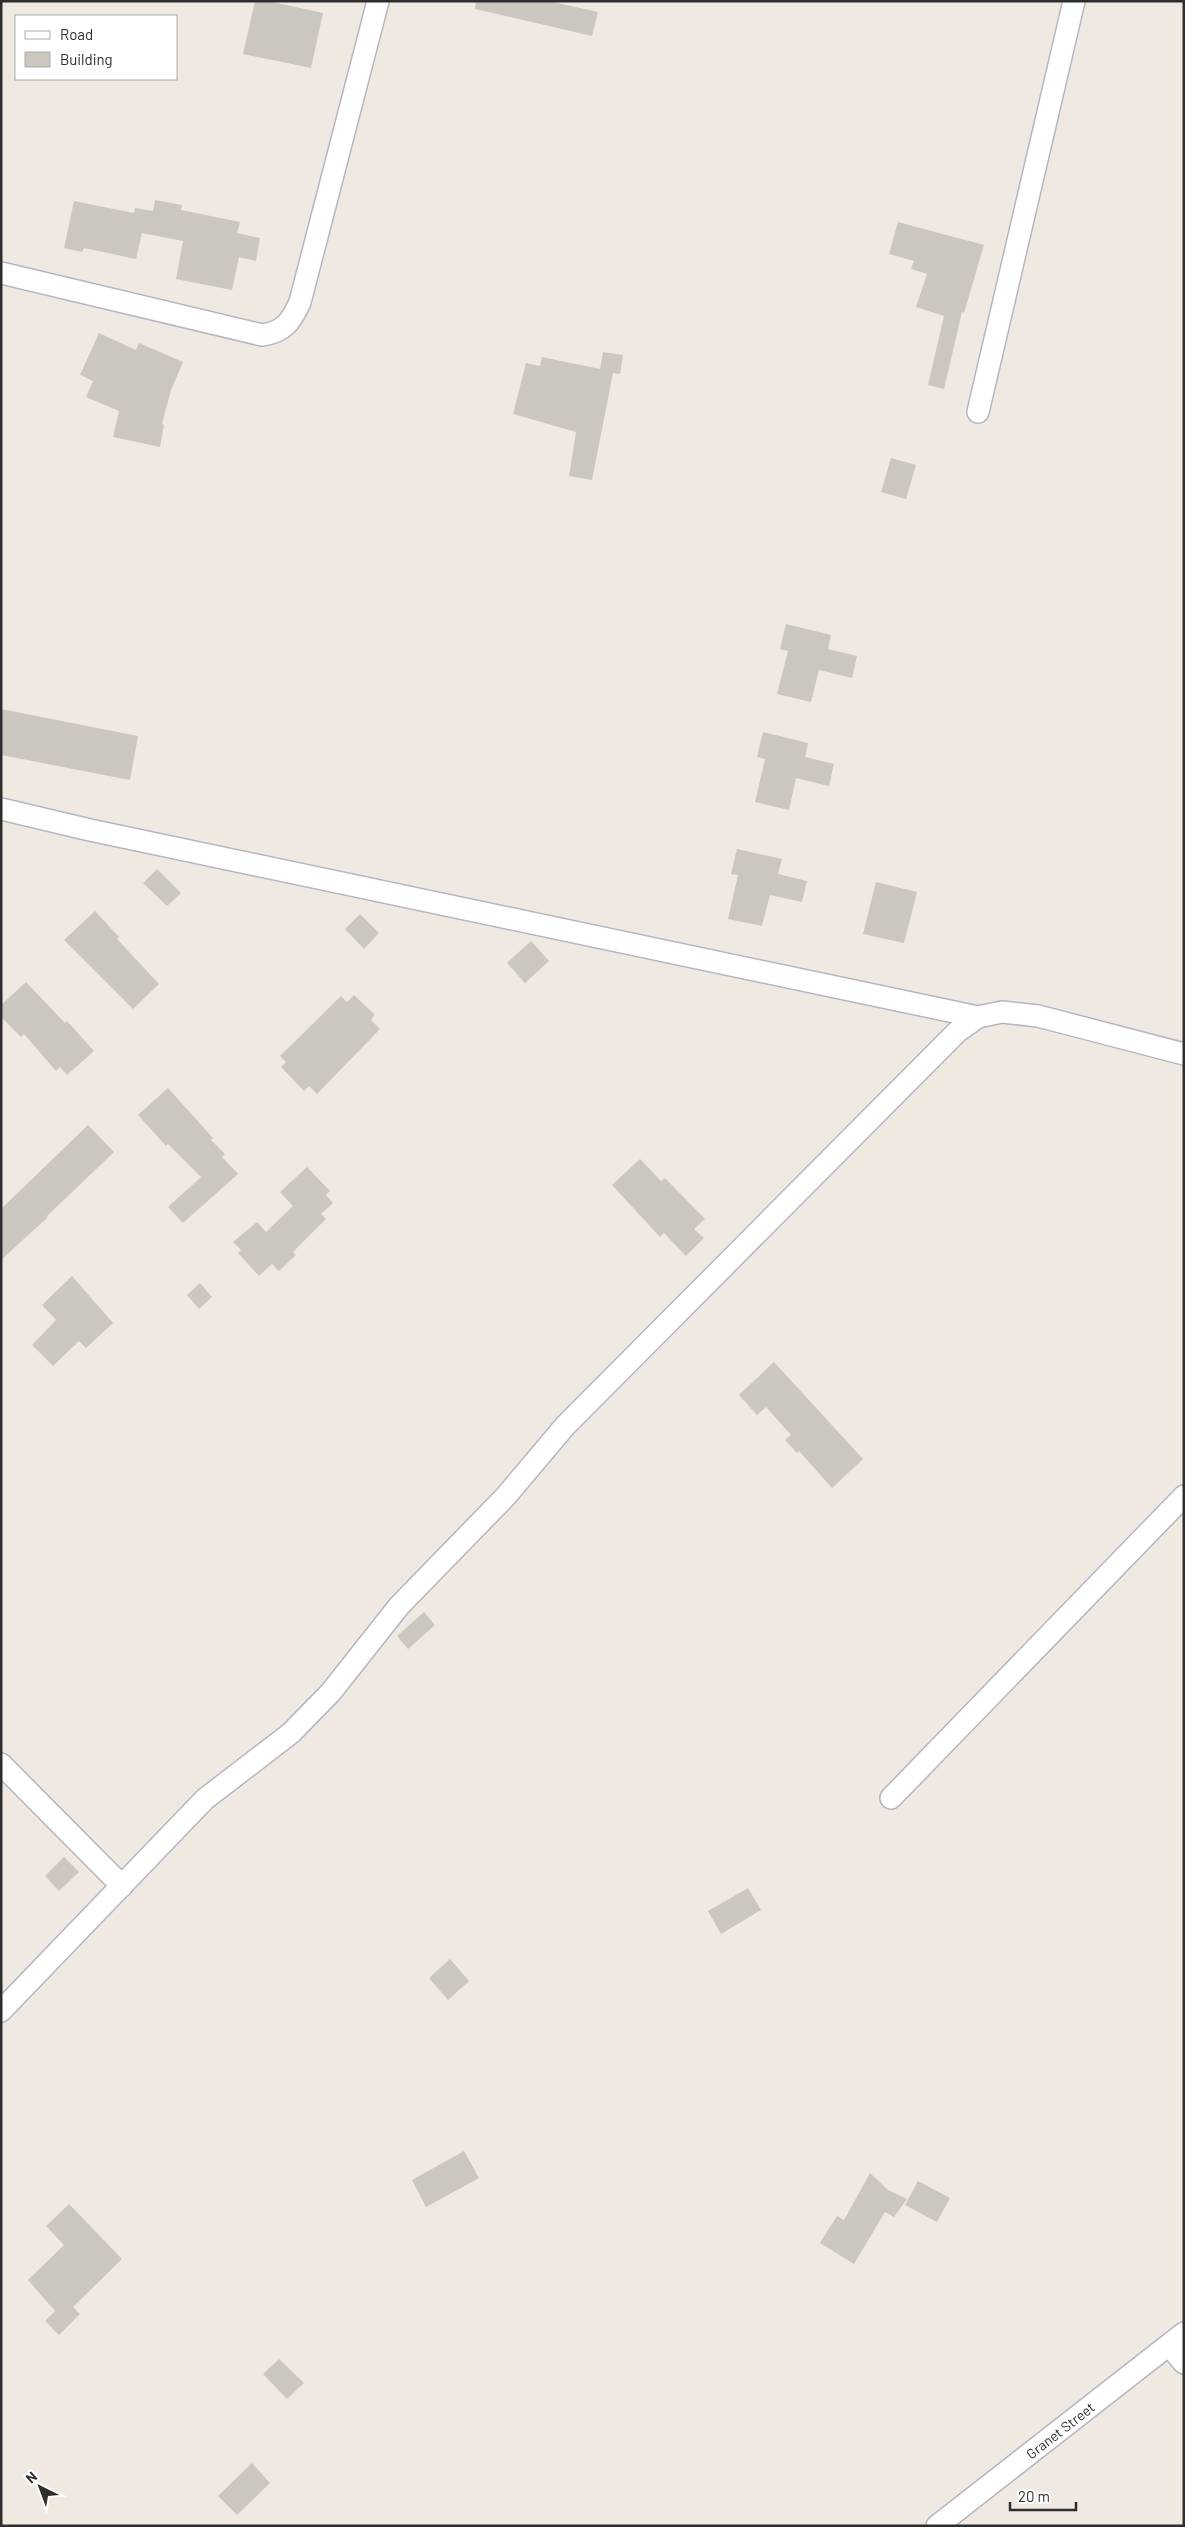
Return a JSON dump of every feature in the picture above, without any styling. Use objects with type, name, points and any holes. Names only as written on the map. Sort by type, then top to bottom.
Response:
[{"type":"street","points":[[1,273],[248,332],[262,335],[277,333],[290,323],[300,302],[378,1]]},
{"type":"street","points":[[978,412],[1074,1]]},
{"type":"street","points":[[1,809],[90,830],[978,1017],[1002,1012],[1038,1016],[1184,1054]]},
{"type":"street","points":[[1,2012],[205,1799],[291,1733],[331,1692],[399,1606],[477,1528],[565,1426],[957,1032],[978,1017]]},
{"type":"street","points":[[890,1798],[1184,1496]]},
{"type":"street","points":[[1,1764],[122,1886]]},
{"type":"street","points":[[1177,2339],[1184,2363]]},
{"type":"street","name":"Granet Street","points":[[937,2526],[1177,2339]]},
{"type":"building","points":[[255,1],[267,1],[323,13],[311,68],[243,54]]},
{"type":"building","points":[[476,1],[548,1],[598,12],[592,36],[475,9]]},
{"type":"building","points":[[155,200],[182,205],[181,210],[240,222],[237,233],[260,238],[256,261],[239,257],[232,290],[176,279],[183,241],[142,233],[136,259],[84,248],[82,252],[64,248],[74,201],[134,213],[135,208],[153,211]]},
{"type":"building","points":[[898,222],[984,245],[964,313],[962,312],[944,389],[928,385],[944,316],[916,307],[927,274],[911,269],[914,261],[889,254]]},
{"type":"building","points":[[99,333],[136,350],[139,343],[183,362],[171,390],[162,424],[164,425],[160,447],[113,437],[119,411],[86,397],[93,381],[80,375]]},
{"type":"building","points":[[603,352],[623,355],[620,374],[613,373],[592,480],[569,476],[576,432],[513,414],[526,363],[540,366],[542,357],[600,369]]},
{"type":"building","points":[[891,458],[916,465],[906,499],[881,492]]},
{"type":"building","points":[[786,624],[831,635],[828,649],[857,656],[852,678],[819,670],[811,702],[777,694],[788,651],[780,649]]},
{"type":"building","points":[[1,709],[138,736],[130,780],[1,755]]},
{"type":"building","points":[[763,732],[808,743],[805,757],[834,764],[829,786],[796,778],[789,810],[755,802],[765,759],[757,757]]},
{"type":"building","points":[[737,849],[782,859],[778,874],[807,881],[802,902],[770,895],[762,926],[728,919],[738,875],[731,874]]},
{"type":"building","points":[[157,869],[181,893],[167,906],[143,883]]},
{"type":"building","points":[[876,882],[917,892],[904,943],[863,934]]},
{"type":"building","points":[[95,911],[119,937],[117,939],[159,984],[133,1009],[64,940]]},
{"type":"building","points":[[360,914],[379,933],[364,949],[345,929]]},
{"type":"building","points":[[531,941],[549,961],[525,983],[507,963]]},
{"type":"building","points":[[26,982],[65,1023],[67,1021],[94,1051],[67,1075],[60,1067],[56,1071],[24,1034],[21,1037],[1,1017],[1,1005]]},
{"type":"building","points":[[354,995],[375,1015],[371,1020],[380,1029],[317,1094],[309,1086],[304,1091],[281,1067],[286,1062],[280,1056],[341,996],[347,1002]]},
{"type":"building","points":[[168,1088],[213,1138],[211,1140],[225,1154],[222,1157],[238,1174],[183,1223],[168,1207],[201,1177],[168,1144],[166,1146],[138,1115]]},
{"type":"building","points":[[88,1125],[114,1152],[1,1260],[1,1209]]},
{"type":"building","points":[[640,1159],[661,1181],[665,1178],[705,1219],[694,1229],[704,1238],[686,1256],[664,1233],[660,1237],[612,1185]]},
{"type":"building","points":[[307,1167],[330,1191],[326,1195],[333,1203],[321,1214],[326,1219],[293,1252],[296,1255],[279,1271],[272,1264],[259,1276],[238,1253],[241,1250],[233,1242],[257,1222],[266,1232],[293,1206],[280,1192]]},
{"type":"building","points":[[72,1276],[113,1323],[86,1348],[79,1341],[53,1366],[32,1345],[56,1320],[42,1305]]},
{"type":"building","points":[[200,1283],[212,1297],[199,1309],[187,1295]]},
{"type":"building","points":[[774,1362],[863,1459],[832,1488],[799,1451],[797,1453],[785,1440],[791,1435],[766,1407],[757,1415],[739,1395]]},
{"type":"building","points":[[424,1612],[435,1625],[408,1649],[397,1636]]},
{"type":"building","points":[[64,1857],[79,1872],[59,1891],[45,1876]]},
{"type":"building","points":[[748,1888],[761,1910],[721,1934],[708,1911]]},
{"type":"building","points":[[450,1959],[469,1981],[448,2000],[429,1978]]},
{"type":"building","points":[[464,2151],[479,2178],[426,2207],[412,2180]]},
{"type":"building","points":[[870,2173],[888,2190],[907,2199],[894,2217],[885,2212],[854,2264],[820,2243],[837,2216],[844,2220]]},
{"type":"building","points":[[918,2181],[950,2198],[937,2222],[905,2205]]},
{"type":"building","points":[[69,2204],[122,2259],[73,2307],[80,2314],[59,2335],[45,2321],[55,2311],[28,2280],[64,2245],[46,2226]]},
{"type":"building","points":[[279,2359],[304,2383],[287,2399],[263,2374]]},
{"type":"building","points":[[252,2463],[270,2483],[237,2515],[218,2496]]}]
